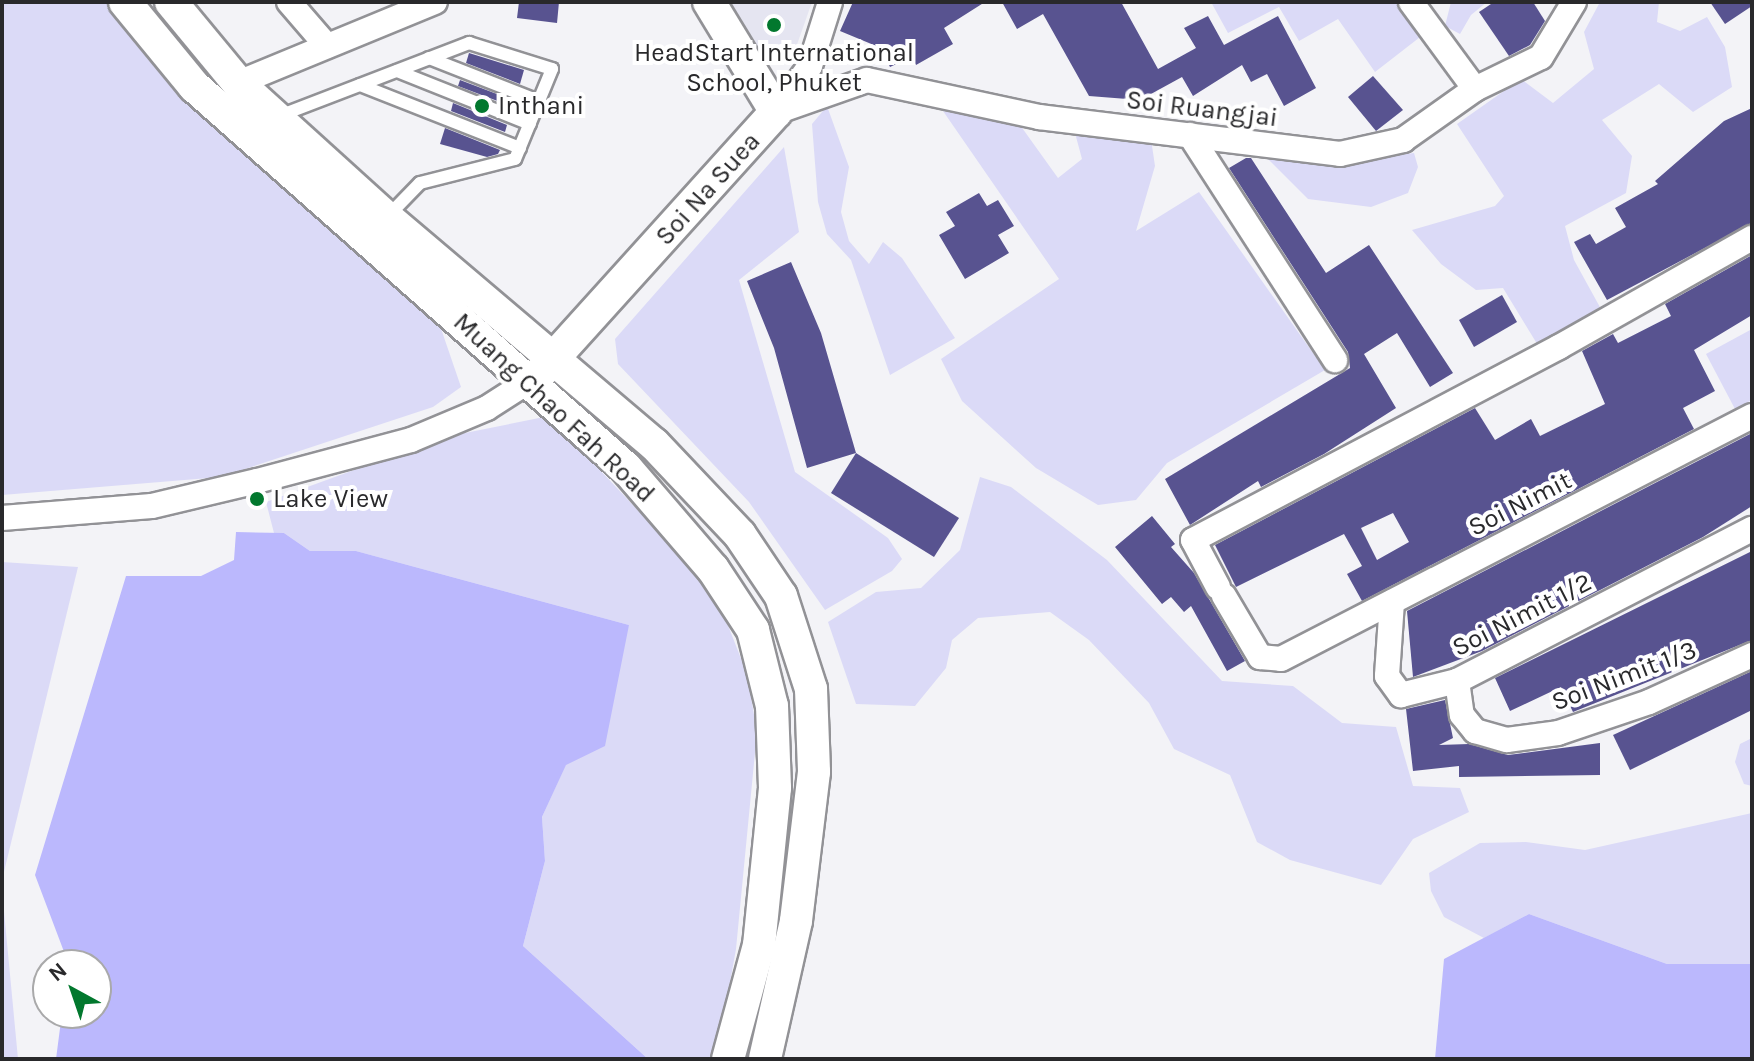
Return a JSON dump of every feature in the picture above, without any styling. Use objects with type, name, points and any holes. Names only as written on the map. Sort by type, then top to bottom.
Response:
[{"type":"street","name":"Muang Chao Fah Road","points":[[125,2],[194,86],[626,468],[713,569],[753,630],[772,706],[775,788],[759,945],[728,1059]]},
{"type":"street","name":"Muang Chao Fah Road","points":[[171,2],[238,83],[386,217],[654,444],[740,535],[781,596],[811,689],[814,772],[796,921],[765,1059]]},
{"type":"street","points":[[289,2],[327,46]]},
{"type":"street","points":[[238,83],[435,2]]},
{"type":"street","points":[[709,2],[776,112]]},
{"type":"street","name":"Soi Na Suea","points":[[529,381],[557,359],[776,112],[810,66],[830,2]]},
{"type":"street","points":[[1411,2],[1475,89]]},
{"type":"street","name":"Soi Ruangjai","points":[[776,112],[867,80],[1039,117],[1340,154],[1403,140],[1475,89],[1541,57],[1574,2]]},
{"type":"street","points":[[1190,135],[1335,360]]},
{"type":"street","name":"Soi Nimit","points":[[1752,238],[1559,347],[1193,540],[1250,645],[1269,661],[1392,602],[1752,416]]},
{"type":"street","points":[[2,518],[152,506],[272,477],[411,440],[487,408],[529,381]]},
{"type":"street","points":[[626,468],[654,444]]},
{"type":"street","name":"Soi Nimit 1/2","points":[[1392,602],[1387,676],[1392,689],[1401,695],[1457,681],[1752,529]]},
{"type":"street","name":"Soi Nimit 1/3","points":[[1457,681],[1462,715],[1475,731],[1507,740],[1558,733],[1649,702],[1752,655]]},
{"type":"lane","points":[[276,117],[469,43],[552,69],[515,159],[420,183],[386,217]]},
{"type":"lane","points":[[429,58],[539,101]]},
{"type":"lane","points":[[397,71],[530,124]]},
{"type":"lane","points":[[360,85],[520,148]]},
{"type":"shaded area","points":[[2,2],[111,2],[436,314],[461,387],[433,407],[221,477],[2,495]]},
{"type":"shaded area","name":"HeadStart International School, Phuket","points":[[730,2],[812,2],[794,53],[758,48]]},
{"type":"shaded area","points":[[1211,2],[1404,2],[1424,34],[1375,72],[1338,19],[1299,41],[1279,7],[1228,33]]},
{"type":"shaded area","points":[[1451,2],[1487,2],[1471,15],[1460,34],[1445,26]]},
{"type":"shaded area","points":[[1600,2],[1659,2],[1657,22],[1680,31],[1707,17],[1725,47],[1732,87],[1693,112],[1659,84],[1602,120],[1632,156],[1626,193],[1565,226],[1574,260],[1601,309],[1539,347],[1503,288],[1476,290],[1441,264],[1412,230],[1495,206],[1504,196],[1457,124],[1521,79],[1553,103],[1594,69],[1584,32]]},
{"type":"shaded area","points":[[827,106],[849,167],[841,212],[849,241],[869,264],[883,242],[902,258],[955,338],[890,375],[851,260],[827,234],[818,202],[812,124]]},
{"type":"shaded area","points":[[943,111],[1020,125],[1058,178],[1082,159],[1075,133],[1151,139],[1155,166],[1136,231],[1199,192],[1325,370],[1167,463],[1136,500],[1098,505],[1036,468],[962,401],[941,359],[1059,279]]},
{"type":"shaded area","points":[[784,147],[799,232],[739,280],[795,472],[888,538],[902,559],[892,571],[825,610],[749,502],[618,364],[615,339]]},
{"type":"shaded area","points":[[1261,152],[1329,164],[1414,153],[1418,167],[1408,193],[1371,207],[1308,199]]},
{"type":"shaded area","points":[[1752,329],[1752,400],[1735,409],[1706,354]]},
{"type":"shaded area","points":[[549,416],[715,592],[747,674],[757,732],[736,949],[724,1016],[710,1059],[648,1059],[523,946],[545,861],[542,817],[629,625],[356,551],[310,551],[284,533],[274,533],[266,502],[445,437]]},
{"type":"shaded area","points":[[980,477],[1011,487],[1107,560],[1222,681],[1293,686],[1342,723],[1396,727],[1413,786],[1460,788],[1469,812],[1413,839],[1381,885],[1290,860],[1257,842],[1230,775],[1174,749],[1149,703],[1089,640],[1050,612],[978,618],[952,640],[946,668],[915,706],[856,704],[828,622],[876,592],[921,588],[960,550]]},
{"type":"shaded area","points":[[2,562],[78,567],[2,880]]},
{"type":"shaded area","points":[[1752,738],[1752,786],[1744,784],[1735,762],[1740,744]]},
{"type":"shaded area","points":[[1752,813],[1752,964],[1667,964],[1529,914],[1484,938],[1444,917],[1431,891],[1429,873],[1480,843],[1526,842],[1585,850]]},
{"type":"shaded area","points":[[2,890],[18,1059],[2,1059]]},
{"type":"water","points":[[236,532],[284,533],[310,551],[356,551],[629,625],[605,746],[566,765],[542,817],[545,861],[523,946],[648,1059],[56,1059],[60,1029],[112,1029],[112,949],[63,949],[35,875],[126,576],[201,576],[234,560]]},
{"type":"water","points":[[1529,914],[1667,964],[1752,964],[1752,1059],[1435,1059],[1444,959]]},
{"type":"building","points":[[519,2],[559,2],[557,23],[517,18]]},
{"type":"building","points":[[853,2],[985,2],[944,28],[953,44],[916,65],[911,57],[890,67],[881,48],[840,31]]},
{"type":"building","points":[[1002,2],[1121,2],[1158,69],[1196,48],[1184,28],[1208,16],[1224,45],[1278,16],[1316,88],[1284,106],[1267,74],[1251,82],[1242,65],[1193,96],[1182,77],[1140,100],[1089,96],[1043,14],[1017,29]]},
{"type":"building","points":[[1494,2],[1533,2],[1545,21],[1530,45],[1509,56],[1479,12]]},
{"type":"building","points":[[1710,2],[1752,2],[1752,6],[1725,24]]},
{"type":"building","points":[[469,53],[524,70],[520,84],[466,63]]},
{"type":"building","points":[[1373,76],[1403,110],[1376,131],[1348,97]]},
{"type":"building","points":[[460,80],[515,101],[513,107],[458,86]]},
{"type":"building","points":[[453,103],[507,125],[505,132],[451,111]]},
{"type":"building","points":[[1752,108],[1752,223],[1607,300],[1574,242],[1590,234],[1596,244],[1626,227],[1615,208],[1658,184],[1655,181],[1724,121]]},
{"type":"building","points":[[445,128],[500,150],[498,154],[487,157],[440,144]]},
{"type":"building","points":[[1251,158],[1326,273],[1369,245],[1453,373],[1430,387],[1397,333],[1364,354],[1396,408],[1324,454],[1261,487],[1258,481],[1190,525],[1165,479],[1350,368],[1348,352],[1229,168]]},
{"type":"building","points":[[979,193],[987,206],[998,200],[1014,226],[998,235],[1009,253],[965,279],[939,235],[955,226],[946,212]]},
{"type":"building","points":[[1752,255],[1752,315],[1694,350],[1715,391],[1683,408],[1694,429],[1362,601],[1347,574],[1362,566],[1344,534],[1236,587],[1215,545],[1475,408],[1495,440],[1531,419],[1540,436],[1605,404],[1582,351],[1613,334],[1618,343],[1671,316],[1665,304]],"holes":[[[1393,513],[1409,542],[1377,560],[1361,528]]]},
{"type":"building","points":[[791,262],[821,333],[856,453],[807,468],[774,348],[747,281]]},
{"type":"building","points":[[1502,295],[1517,322],[1474,347],[1459,320]]},
{"type":"building","points":[[1752,433],[1752,506],[1703,537],[1482,651],[1413,677],[1407,611]]},
{"type":"building","points":[[856,453],[959,518],[934,557],[831,493]]},
{"type":"building","points":[[1152,516],[1175,544],[1171,547],[1194,573],[1245,661],[1227,671],[1191,606],[1184,612],[1171,597],[1162,604],[1115,547]]},
{"type":"building","points":[[1752,551],[1752,640],[1573,712],[1561,687],[1510,711],[1495,678]]},
{"type":"building","points":[[1752,671],[1752,710],[1630,770],[1613,735]]},
{"type":"building","points":[[1445,700],[1453,738],[1439,745],[1469,744],[1508,755],[1600,743],[1600,775],[1459,777],[1459,766],[1413,771],[1406,709]]},
{"type":"place","name":"HeadStart International School, Phuket","points":[[774,25]]},
{"type":"place","name":"Inthani","points":[[482,106]]},
{"type":"place","name":"Lake View","points":[[257,499]]}]
